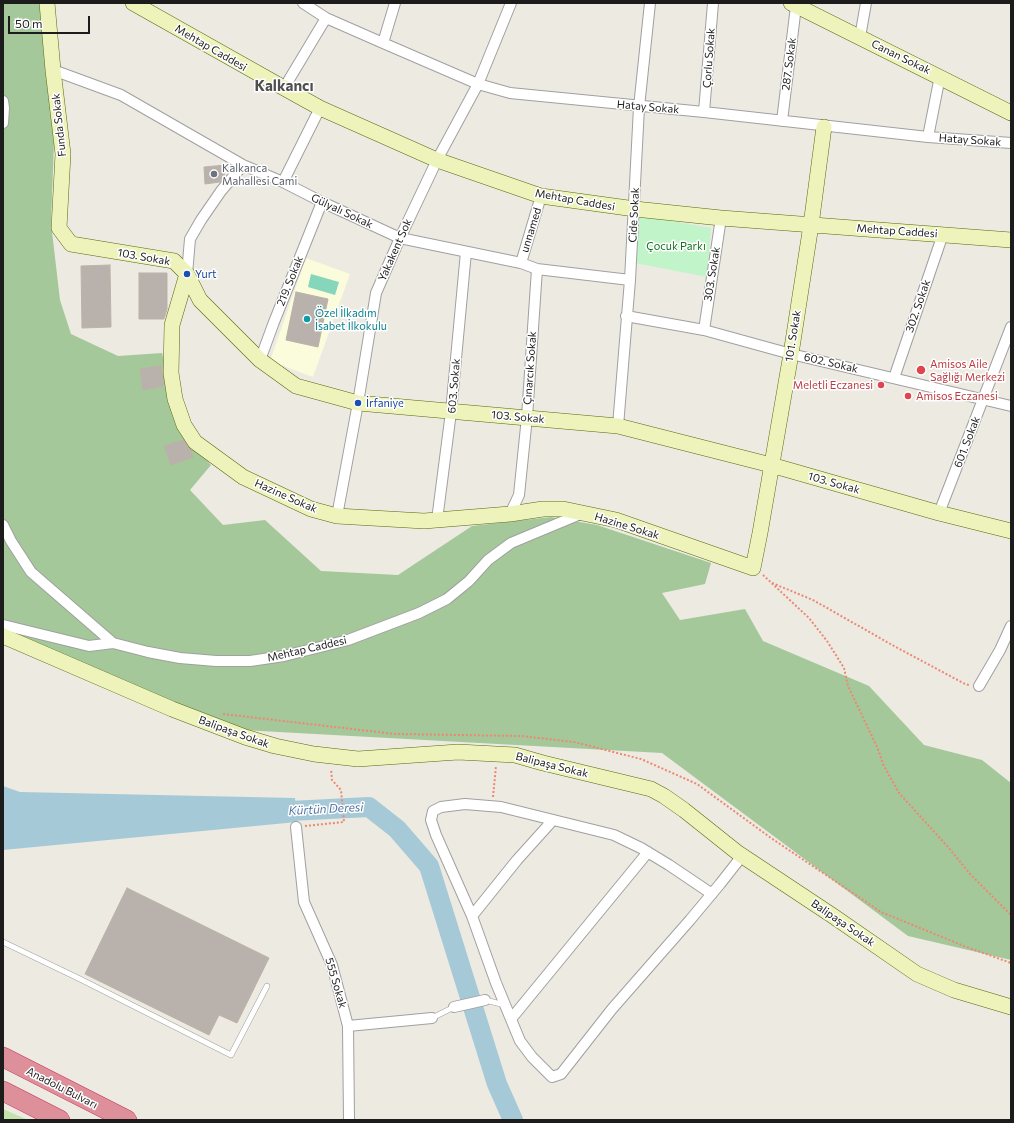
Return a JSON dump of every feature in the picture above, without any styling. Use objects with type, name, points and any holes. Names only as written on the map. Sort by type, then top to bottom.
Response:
[{"type":"highway","name":"Anadolu Bulvarı","points":[[8,1060],[127,1120]]},
{"type":"highway","points":[[3,1091],[60,1120]]},
{"type":"highway","points":[[3,1100],[38,1109]]},
{"type":"street","name":"Funda Sokak","points":[[47,3],[63,154],[59,228],[71,244]]},
{"type":"street","name":"Mehtap Caddesi","points":[[133,3],[320,108],[437,160],[542,196],[635,209],[721,218],[1011,240]]},
{"type":"street","name":"Hatay Sokak","points":[[303,3],[326,18],[383,43],[478,84],[510,93],[639,107],[704,112],[824,127],[1011,143]]},
{"type":"street","points":[[383,43],[395,3]]},
{"type":"street","name":"Yakakent Sok","points":[[337,516],[376,293],[437,160],[478,84],[511,3]]},
{"type":"street","name":"Cide Sokak","points":[[618,426],[635,209],[639,107],[650,3]]},
{"type":"street","name":"Çorlu Sokak","points":[[704,112],[713,3]]},
{"type":"street","points":[[860,37],[866,3]]},
{"type":"street","name":"Canan Sokak","points":[[794,4],[1011,113]]},
{"type":"street","name":"287. Sokak","points":[[782,121],[794,4]]},
{"type":"street","points":[[284,88],[326,18]]},
{"type":"street","name":"Gülyalı Sokak","points":[[53,70],[122,95],[243,165],[283,182],[322,202],[400,238],[521,263],[537,269],[630,280]]},
{"type":"street","points":[[928,137],[940,76]]},
{"type":"street","points":[[3,101],[3,123]]},
{"type":"street","points":[[283,182],[320,108]]},
{"type":"street","name":"101. Sokak","points":[[753,568],[791,354],[811,225],[824,127]]},
{"type":"street","name":"Hazine Sokak","points":[[243,165],[221,191],[190,239],[188,274],[172,325],[171,373],[175,399],[184,425],[195,442],[243,477],[311,508],[337,516],[424,521],[510,514],[543,509],[563,509],[616,520],[753,568]]},
{"type":"street","name":"unnamed","points":[[521,263],[542,196]]},
{"type":"street","name":"219. Sokak","points":[[260,360],[322,202]]},
{"type":"street","name":"303. Sokak","points":[[704,330],[721,218]]},
{"type":"street","name":"302. Sokak","points":[[894,378],[943,234]]},
{"type":"street","name":"103. Sokak","points":[[71,244],[174,261],[188,274],[200,300],[260,360],[296,386],[358,402],[451,412],[527,417],[618,426],[771,465],[939,513],[1011,531]]},
{"type":"street","name":"603. Sokak","points":[[437,520],[451,412],[466,252]]},
{"type":"street","name":"Çınarcık Sokak","points":[[510,514],[519,495],[527,417],[537,269]]},
{"type":"street","name":"602. Sokak","points":[[626,316],[704,330],[791,354],[1011,406]]},
{"type":"street","name":"601. Sokak","points":[[939,513],[1011,326]]},
{"type":"street","name":"Mehtap Caddesi","points":[[3,525],[11,541],[31,572],[113,643],[180,658],[216,661],[250,661],[284,656],[348,640],[419,613],[447,599],[468,581],[488,560],[511,543],[584,513]]},
{"type":"street","points":[[3,625],[89,646],[113,643]]},
{"type":"street","points":[[979,686],[1000,650],[1011,626]]},
{"type":"street","name":"Balipaşa Sokak","points":[[3,636],[172,709],[244,737],[275,746],[314,754],[358,759],[458,752],[498,753],[515,755],[550,765],[651,789],[679,807],[742,856],[917,974],[954,990],[1011,1007]]},
{"type":"street","points":[[712,894],[648,852],[614,835],[500,807],[466,804],[441,807],[433,811],[432,820],[436,835],[472,916],[496,983],[520,1041],[532,1057],[552,1077],[561,1074],[612,1009],[712,894],[742,856]]},
{"type":"street","points":[[472,916],[553,820]]},
{"type":"street","name":"555 Sokak","points":[[296,827],[304,902],[332,965],[348,1026],[349,1120]]},
{"type":"street","points":[[511,1019],[648,852]]},
{"type":"street","points":[[454,1008],[485,1000]]},
{"type":"street","points":[[348,1026],[432,1018]]},
{"type":"lane","points":[[3,942],[80,979],[231,1056],[267,986]]},
{"type":"lane","points":[[485,1000],[506,1006]]},
{"type":"lane","points":[[432,1018],[454,1008]]},
{"type":"path","points":[[753,568],[761,572],[809,618],[844,668],[848,686],[875,742],[883,764],[899,793],[948,847],[970,874],[1011,914]]},
{"type":"path","points":[[771,583],[812,600],[965,684],[979,686]]},
{"type":"path","points":[[216,714],[395,734],[521,736],[574,742],[641,759],[697,784],[771,838],[881,912],[964,946],[1011,963]]},
{"type":"path","points":[[492,806],[498,753]]},
{"type":"path","points":[[296,827],[344,822],[341,790],[332,780],[331,771]]},
{"type":"shaded area","points":[[306,258],[350,274],[313,377],[270,361]]},
{"type":"green space","points":[[3,3],[41,3],[54,143],[51,223],[60,300],[71,334],[118,356],[162,353],[183,435],[211,465],[190,490],[223,525],[265,520],[321,571],[398,575],[472,526],[551,517],[597,525],[711,563],[705,584],[662,593],[680,620],[745,609],[763,641],[869,686],[924,745],[982,760],[1011,783],[1011,960],[908,936],[662,753],[242,730],[13,635],[3,617]]},
{"type":"green space","name":"Çocuk Parkı","points":[[638,215],[711,228],[707,277],[635,263]]},
{"type":"green space","points":[[311,274],[339,282],[335,295],[308,287]]},
{"type":"green space","points":[[3,1109],[28,1120],[3,1120]]},
{"type":"water","points":[[3,786],[20,792],[295,798],[297,822],[3,850]]},
{"type":"building","name":"Kalkanca Mahallesi Cami","points":[[226,165],[224,177],[220,182],[205,184],[204,167]]},
{"type":"building","points":[[110,265],[111,327],[82,328],[81,266]]},
{"type":"building","points":[[139,273],[167,273],[167,309],[164,319],[139,319]]},
{"type":"building","name":"Özel İlkadım İsabet İlkokulu","points":[[296,292],[328,299],[318,347],[286,340]]},
{"type":"building","points":[[161,366],[164,386],[143,390],[140,369]]},
{"type":"building","points":[[183,440],[191,450],[193,457],[171,465],[164,446]]},
{"type":"building","points":[[127,888],[269,958],[237,1023],[219,1015],[209,1035],[85,974]]},
{"type":"waterway","name":"Kürtün Deresi","points":[[270,812],[369,807],[397,829],[429,866],[497,1084],[513,1120]]},
{"type":"place","name":"Kalkanca Mahallesi Cami","points":[[214,174]]},
{"type":"place","name":"Yurt","points":[[187,274]]},
{"type":"place","name":"Özel İlkadım İsabet İlkokulu","points":[[307,319]]},
{"type":"place","name":"Amisos Aile Sağlığı Merkezi","points":[[921,370]]},
{"type":"place","name":"Meletli Eczanesi","points":[[881,385]]},
{"type":"place","name":"Amisos Eczanesi","points":[[908,396]]},
{"type":"place","name":"İrfaniye","points":[[358,403]]},
{"type":"district","name":"Kalkancı","points":[[284,86]]}]
